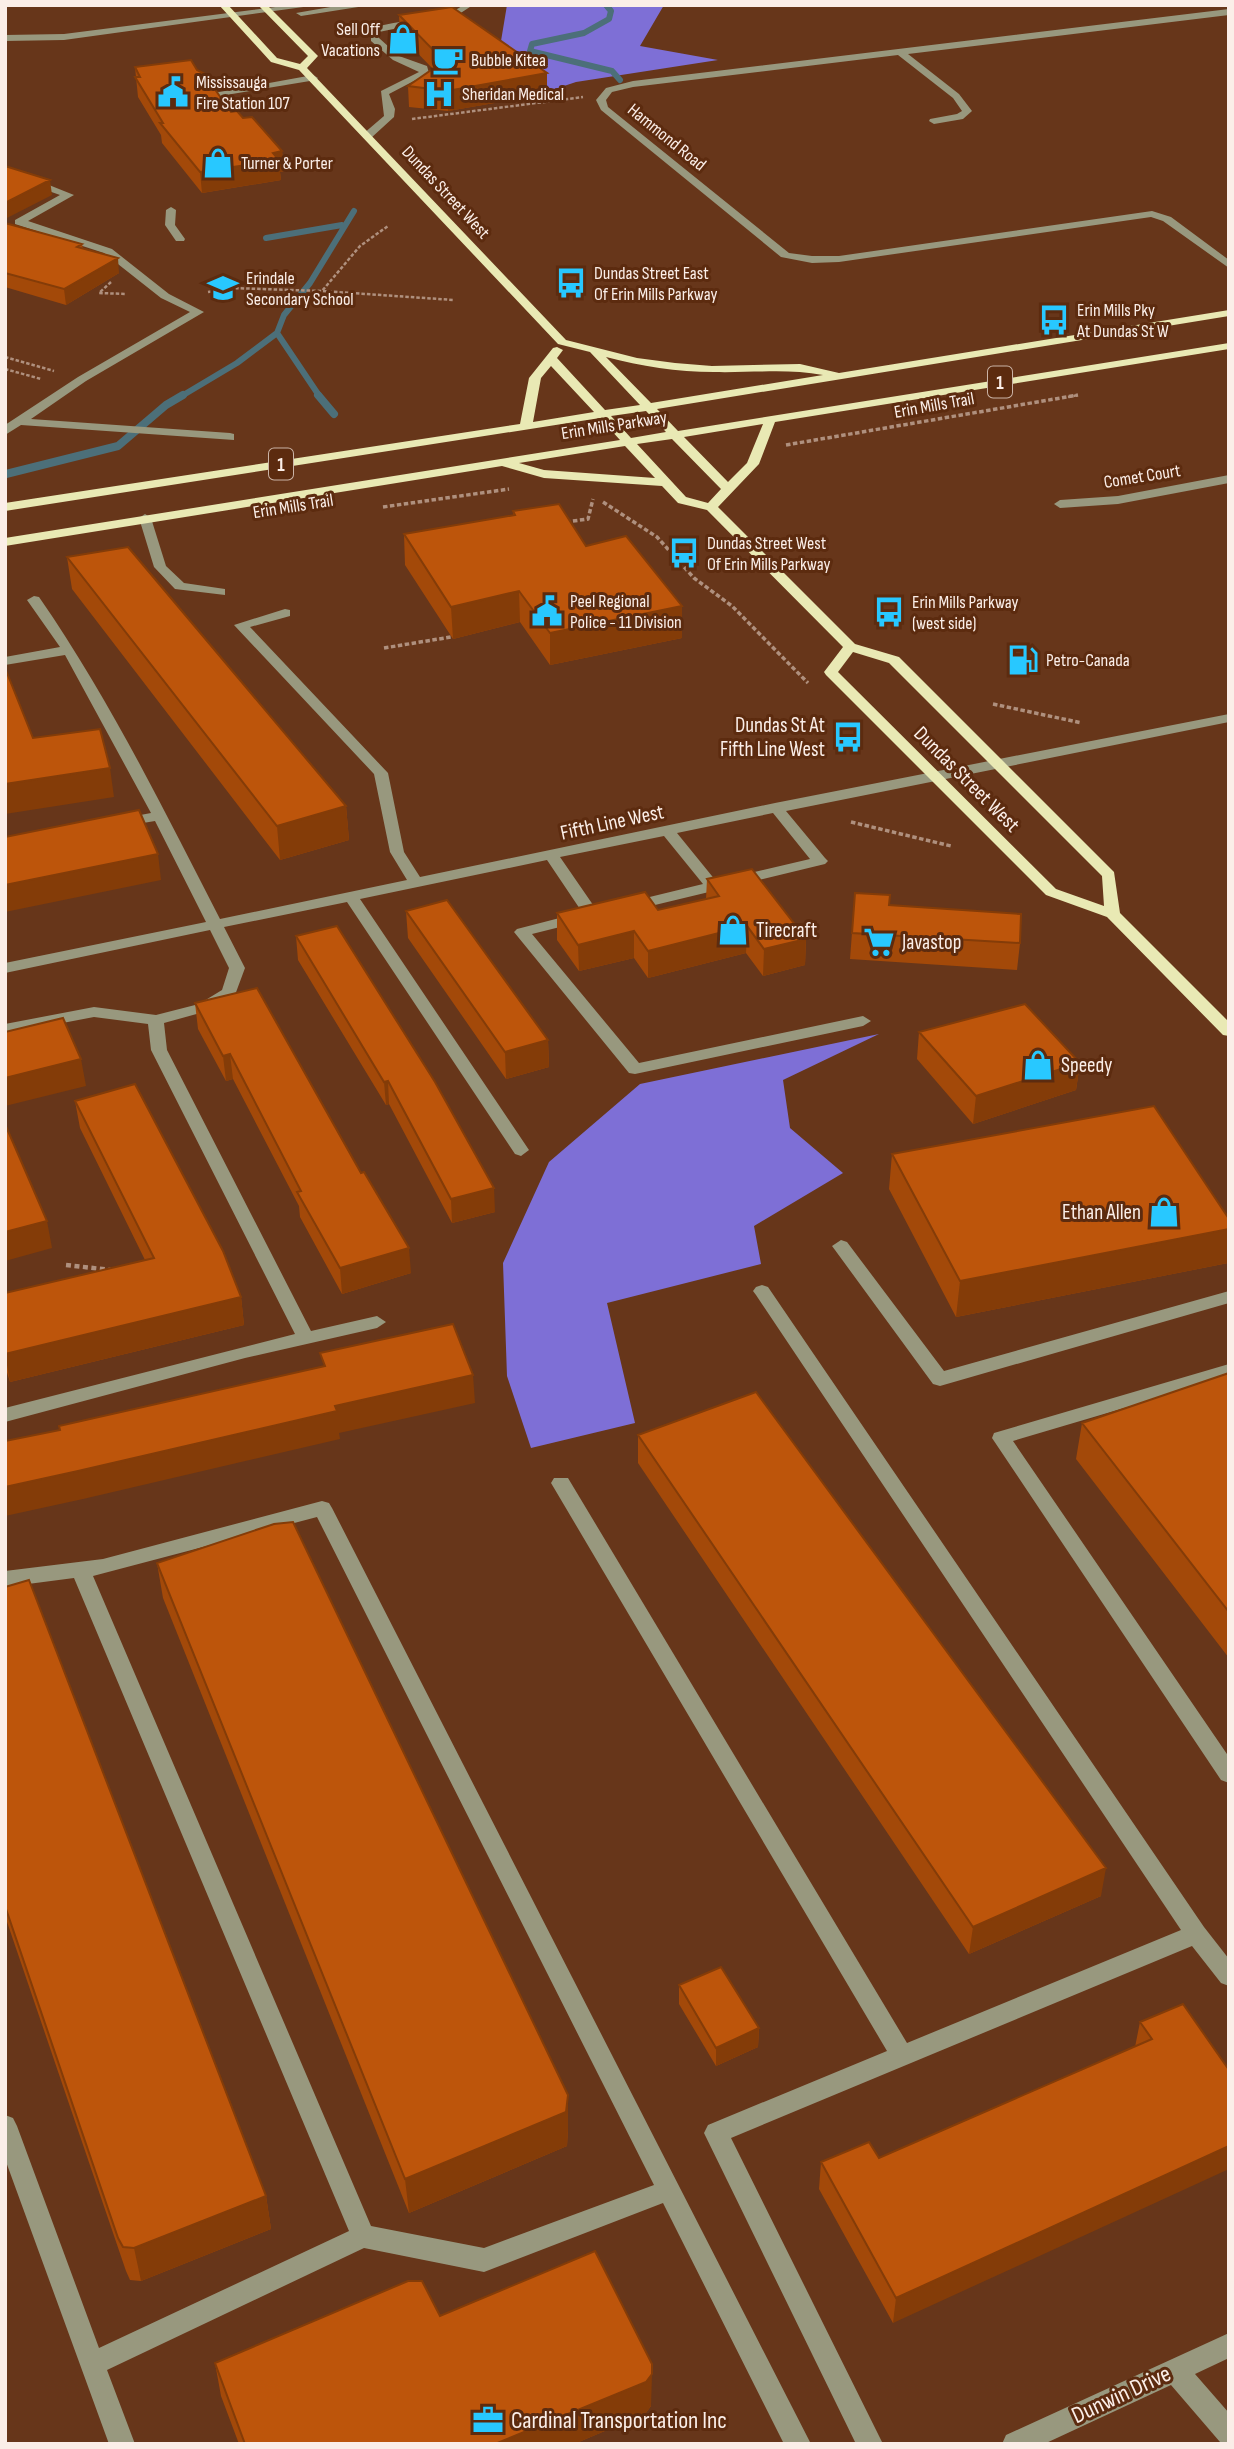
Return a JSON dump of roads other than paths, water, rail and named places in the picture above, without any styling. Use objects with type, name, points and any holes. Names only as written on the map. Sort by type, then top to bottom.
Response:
[{"type":"main road","name":"Dundas Street West","points":[[223,5],[274,60],[302,68],[313,78],[562,342],[595,352],[728,489]]},
{"type":"main road","points":[[266,9],[313,56],[302,68]]},
{"type":"main road","name":"Erin Mills Parkway","points":[[5,507],[1229,313]]},
{"type":"main road","points":[[526,426],[536,378],[562,342]]},
{"type":"main road","name":"Erin Mills Parkway","points":[[5,542],[627,440],[1229,346]]},
{"type":"main road","points":[[595,352],[691,368],[800,367],[844,376]]},
{"type":"main road","name":"Dundas Street West","points":[[551,359],[682,500],[711,507],[850,647],[894,660],[1109,875],[1112,914]]},
{"type":"main road","points":[[711,507],[753,464],[771,418]]},
{"type":"main road","points":[[501,462],[544,474],[602,476],[667,483]]},
{"type":"main road","name":"Dundas Street West","points":[[850,647],[831,673],[1051,892],[1112,914],[1229,1031]]},
{"type":"street","points":[[5,38],[64,37],[234,17],[266,9],[314,5]]},
{"type":"street","points":[[266,9],[316,13],[367,5]]},
{"type":"street","points":[[367,136],[389,117],[390,109],[384,93],[424,73],[424,68],[391,55],[374,39],[374,31],[395,23],[457,14],[469,5]]},
{"type":"street","name":"Hammond Road","points":[[1229,12],[618,86],[601,97],[604,108],[785,255],[799,259],[814,262],[839,259],[1145,214],[1167,219],[1229,265]]},
{"type":"street","points":[[901,53],[956,96],[967,111],[960,117],[934,121]]},
{"type":"street","points":[[208,96],[313,78]]},
{"type":"street","points":[[5,431],[82,379],[198,312],[165,296],[108,251],[19,222],[69,195],[19,177]]},
{"type":"street","points":[[171,210],[170,225],[180,239]]},
{"type":"street","points":[[22,422],[230,437]]},
{"type":"street","name":"Comet Court","points":[[1060,504],[1118,500],[1229,479]]},
{"type":"street","points":[[145,518],[160,567],[180,586],[220,592]]},
{"type":"street","points":[[5,1029],[94,1012],[156,1020],[205,1007],[229,992],[237,968],[160,816],[69,650],[34,600]]},
{"type":"street","points":[[285,613],[241,625],[381,773],[397,852],[417,884]]},
{"type":"street","points":[[5,662],[69,650]]},
{"type":"street","name":"Fifth Line West","points":[[5,968],[352,898],[995,762],[1229,718]]},
{"type":"street","points":[[775,807],[820,860],[522,932],[635,1069],[863,1021]]},
{"type":"street","points":[[108,825],[160,816]]},
{"type":"street","points":[[668,831],[712,886]]},
{"type":"street","points":[[552,856],[605,912]]},
{"type":"street","points":[[352,898],[521,1150]]},
{"type":"street","points":[[156,1020],[159,1050],[307,1340]]},
{"type":"street","points":[[841,1246],[940,1379],[1229,1297]]},
{"type":"street","points":[[762,1291],[1196,1934],[1229,1976]]},
{"type":"street","points":[[5,1415],[245,1352],[377,1322]]},
{"type":"street","points":[[1229,1370],[1001,1438],[1229,1774]]},
{"type":"street","points":[[561,1483],[902,2056]]},
{"type":"street","points":[[5,1579],[103,1567],[322,1508],[798,2444]]},
{"type":"street","points":[[81,1570],[363,2236]]},
{"type":"street","points":[[870,2444],[716,2133],[1196,1934]]},
{"type":"street","points":[[5,2126],[122,2444]]},
{"type":"street","points":[[93,2364],[363,2236],[484,2260],[669,2190]]},
{"type":"street","name":"Dunwin Drive","points":[[1015,2444],[1229,2345]]},
{"type":"street","points":[[1174,2369],[1229,2433]]},
{"type":"waterway","points":[[606,5],[611,11],[609,19],[584,33],[532,44],[530,51],[612,71],[620,80]]},
{"type":"waterway","points":[[277,333],[284,315],[310,283],[354,211]]},
{"type":"waterway","points":[[266,238],[342,225]]},
{"type":"waterway","points":[[180,397],[237,363],[277,333]]},
{"type":"waterway","points":[[277,333],[320,397]]},
{"type":"waterway","points":[[6,474],[118,446],[166,405],[183,395]]},
{"type":"waterway","points":[[318,395],[334,414]]},
{"type":"place","name":"Sell Off Vacations","points":[[403,39]]},
{"type":"place","name":"Bubble Kitea","points":[[448,60]]},
{"type":"place","name":"Mississauga Fire Station 107","points":[[173,92]]},
{"type":"place","name":"Sheridan Medical","points":[[439,94]]},
{"type":"place","name":"Turner & Porter","points":[[218,163]]},
{"type":"place","name":"Dundas Street East Of Erin Mills Parkway","points":[[571,283]]},
{"type":"place","name":"Erindale Secondary School","points":[[223,288]]},
{"type":"place","name":"Erin Mills Pky At Dundas St W","points":[[1054,320]]},
{"type":"place","name":"Dundas Street West Of Erin Mills Parkway","points":[[684,553]]},
{"type":"place","name":"Peel Regional Police - 11 Division","points":[[547,611]]},
{"type":"place","name":"Erin Mills Parkway (west side)","points":[[889,612]]},
{"type":"place","name":"Petro-Canada","points":[[1023,660]]},
{"type":"place","name":"Dundas St At Fifth Line West","points":[[848,737]]},
{"type":"place","name":"Tirecraft","points":[[733,930]]},
{"type":"place","name":"Javastop","points":[[879,942]]},
{"type":"place","name":"Speedy","points":[[1038,1065]]},
{"type":"place","name":"Ethan Allen","points":[[1164,1212]]},
{"type":"place","name":"Cardinal Transportation Inc","points":[[488,2420]]}]
